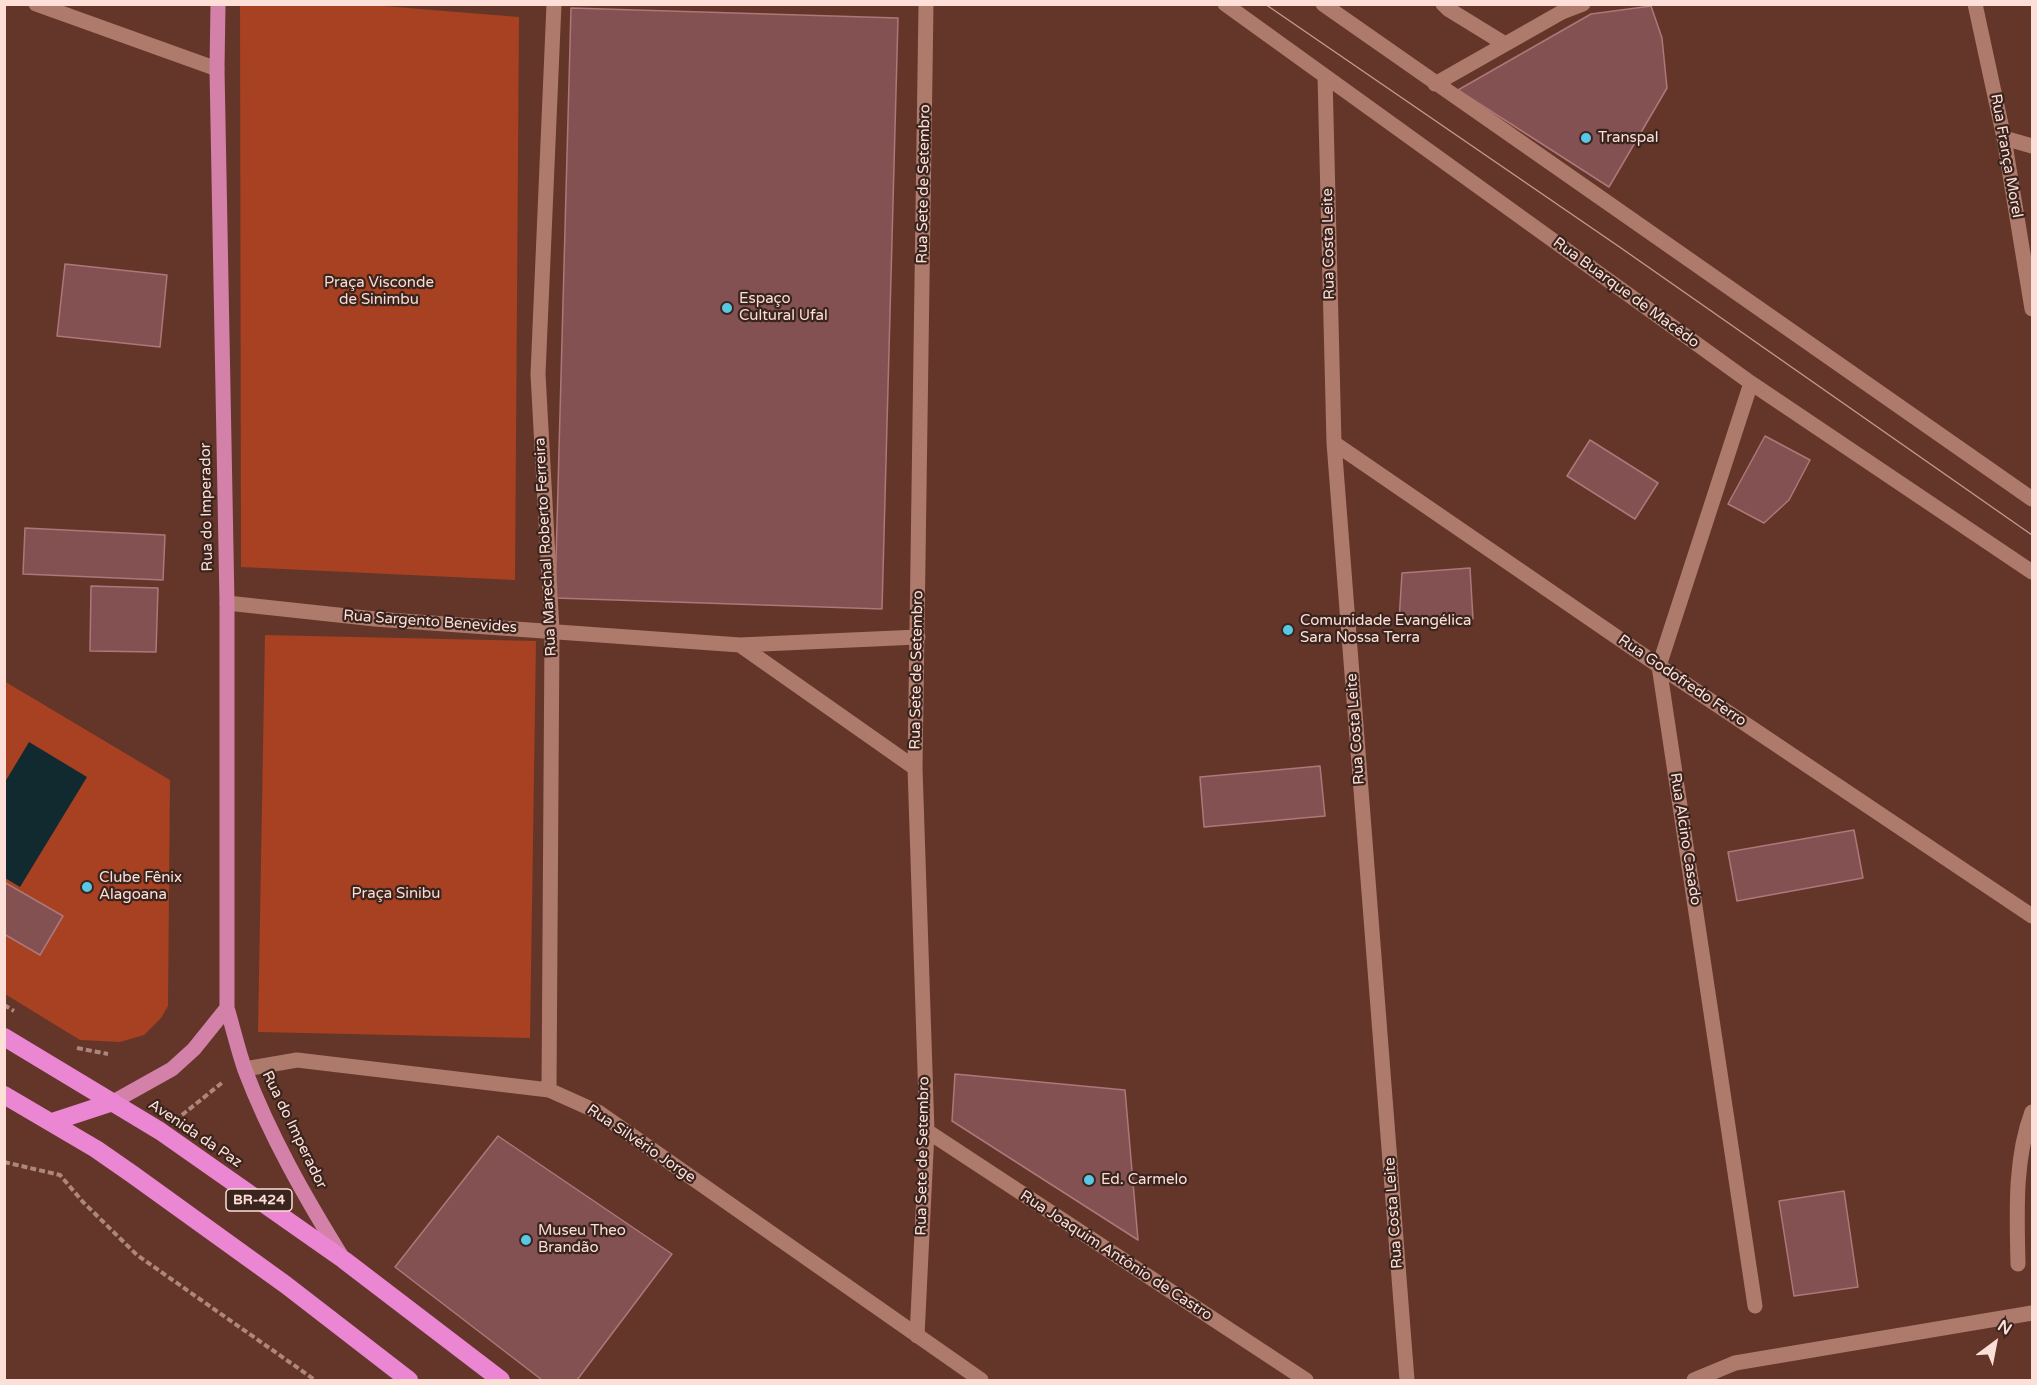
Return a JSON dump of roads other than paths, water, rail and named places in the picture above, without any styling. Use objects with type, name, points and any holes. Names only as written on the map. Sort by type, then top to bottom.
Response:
[{"type":"highway","name":"Avenida da Paz","points":[[4,1037],[160,1131],[344,1260],[501,1380]]},
{"type":"highway","points":[[4,1095],[52,1122],[132,1174],[286,1285],[409,1380]]},
{"type":"highway","points":[[52,1122],[113,1102]]},
{"type":"main road","name":"Rua do Imperador","points":[[218,4],[227,603],[227,1008],[245,1069],[273,1135],[293,1175],[344,1260]]},
{"type":"main road","points":[[113,1102],[172,1069],[194,1049],[227,1008]]},
{"type":"street","points":[[36,4],[218,69]]},
{"type":"street","name":"Rua Marechal Roberto Ferreira","points":[[549,1090],[552,631],[538,374],[554,4]]},
{"type":"street","name":"Rua Sete de Setembro","points":[[917,1336],[927,1131],[915,768],[926,4]]},
{"type":"street","name":"Rua Buarque de Macêdo","points":[[1225,4],[1750,383],[2032,572]]},
{"type":"street","points":[[1323,4],[2032,499]]},
{"type":"street","points":[[1443,4],[1505,44]]},
{"type":"street","points":[[1435,84],[1562,12],[1583,4]]},
{"type":"street","name":"Rua França Morel","points":[[1975,4],[2004,138],[2032,309]]},
{"type":"street","name":"Rua Costa Leite","points":[[1325,76],[1334,443],[1407,1380]]},
{"type":"street","points":[[2004,138],[2032,146]]},
{"type":"street","name":"Rua Alcino Casado","points":[[1750,383],[1659,666],[1755,1306]]},
{"type":"street","name":"Rua Godofredo Ferro","points":[[1334,443],[1659,666],[2032,916]]},
{"type":"street","name":"Rua Sargento Benevides","points":[[227,603],[375,619],[740,645],[918,637]]},
{"type":"street","points":[[740,645],[915,768]]},
{"type":"street","name":"Rua Silvério Jorge","points":[[245,1069],[297,1060],[549,1090],[598,1112],[981,1380]]},
{"type":"street","points":[[2018,1264],[2016,1201],[2021,1158],[2032,1112]]},
{"type":"street","name":"Rua Joaquim Antônio de Castro","points":[[927,1131],[1306,1380]]},
{"type":"street","points":[[1694,1380],[1735,1363],[2032,1313]]},
{"type":"water","points":[[29,742],[87,777],[20,887],[5,878],[5,782]]},
{"type":"tram line","points":[[1265,4],[1621,248],[2032,535]]},
{"type":"place","name":"Transpal","points":[[1586,138]]},
{"type":"place","name":"Espaço Cultural Ufal","points":[[727,308]]},
{"type":"place","name":"Comunidade Evangélica Sara Nossa Terra","points":[[1288,630]]},
{"type":"place","name":"Clube Fênix Alagoana","points":[[87,887]]},
{"type":"place","name":"Ed. Carmelo","points":[[1089,1180]]},
{"type":"place","name":"Museu Theo Brandão","points":[[526,1240]]},
{"type":"park label","name":"Praça Visconde de Sinimbu","points":[[379,292]]},
{"type":"park label","name":"Praça Sinibu","points":[[396,894]]}]
